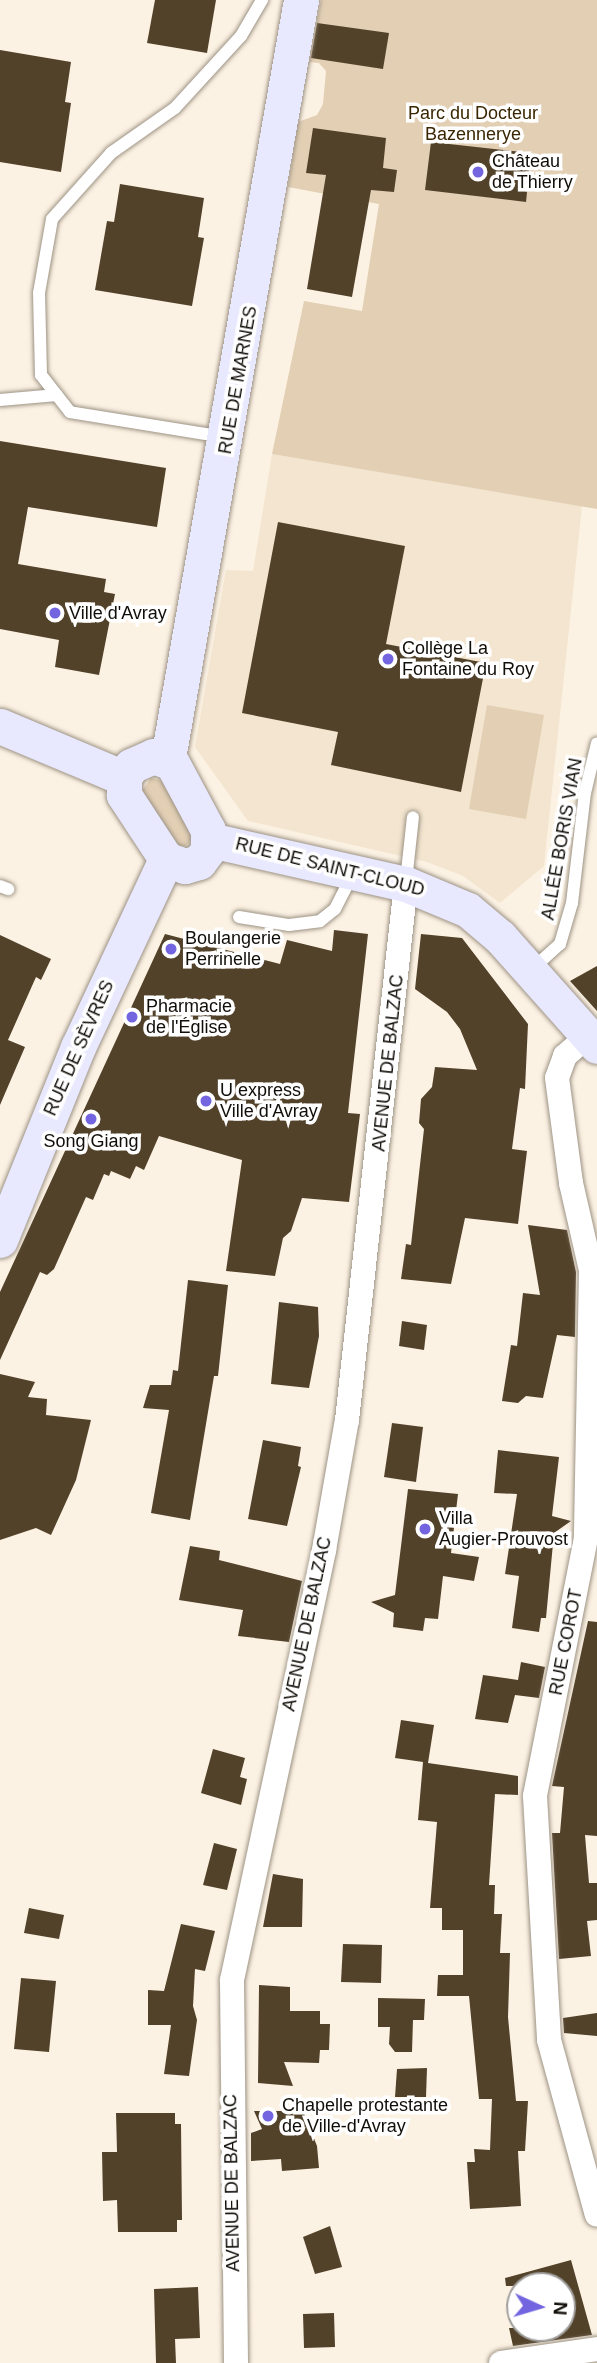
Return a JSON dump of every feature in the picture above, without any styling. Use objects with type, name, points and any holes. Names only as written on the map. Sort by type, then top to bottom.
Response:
[{"type":"main road","name":"RUE DE MARNES","points":[[168,758],[228,438],[301,0]]},
{"type":"main road","points":[[0,726],[124,778]]},
{"type":"main road","points":[[153,756],[168,758],[210,840],[199,862],[185,866],[166,859],[124,795],[124,778],[139,761],[153,756]]},
{"type":"main road","name":"RUE DE SAINT-CLOUD","points":[[210,840],[406,884],[468,909],[530,970],[593,1040]]},
{"type":"main road","name":"RUE DE SÈVRES","points":[[0,1240],[78,1046],[166,859]]},
{"type":"street","name":"AVENUE DE BALZAC","points":[[236,2363],[232,1980],[324,1550],[347,1420],[406,884]]},
{"type":"street","name":"RUE COROT","points":[[593,1040],[565,1056],[557,1078],[571,1183],[591,1270],[586,1538],[535,1796],[549,2040],[597,2215]]},
{"type":"street","points":[[501,2363],[597,2349]]},
{"type":"lane","points":[[228,438],[70,412],[41,374],[39,293],[52,219],[111,153],[175,108],[241,36],[262,0]]},
{"type":"lane","points":[[0,400],[57,395]]},
{"type":"lane","name":"ALLÉE BORIS VIAN","points":[[530,970],[560,944],[572,903],[584,793],[597,743]]},
{"type":"lane","points":[[406,884],[414,817]]},
{"type":"lane","points":[[239,917],[289,925],[320,921],[335,909],[354,872]]},
{"type":"shaded area","name":"Collège La Fontaine du Roy","points":[[272,454],[582,506],[544,866],[500,903],[463,876],[427,862],[248,821],[195,747],[226,570],[253,571]]},
{"type":"green space","name":"Parc du Docteur Bazennerye","points":[[321,0],[597,0],[597,509],[272,454],[304,301],[362,311],[379,204],[288,187],[298,122],[317,115],[323,104],[326,71],[319,63],[309,62]]},
{"type":"green space","points":[[487,705],[544,715],[526,819],[469,809]]},
{"type":"green space","points":[[151,778],[163,781],[194,839],[185,846],[177,846],[142,791]]},
{"type":"building","points":[[155,0],[216,0],[207,53],[147,43]]},
{"type":"building","points":[[317,23],[389,33],[383,69],[311,58]]},
{"type":"building","points":[[0,50],[71,62],[65,102],[71,103],[61,172],[0,162]]},
{"type":"building","points":[[313,128],[386,138],[383,168],[397,170],[394,192],[371,190],[352,297],[307,289],[326,175],[306,173]]},
{"type":"building","name":"Château de Thierry","points":[[431,142],[531,153],[526,202],[425,190]]},
{"type":"building","points":[[120,184],[204,198],[198,237],[204,238],[192,306],[95,290],[107,221],[114,222]]},
{"type":"building","points":[[0,441],[166,468],[157,527],[28,507],[18,564],[106,579],[104,592],[115,594],[99,675],[55,667],[59,640],[0,629]]},
{"type":"building","points":[[278,522],[405,546],[386,644],[486,663],[461,792],[331,765],[338,732],[242,713]]},
{"type":"building","points":[[334,930],[368,934],[348,1113],[360,1114],[349,1202],[302,1198],[291,1231],[283,1238],[275,1276],[226,1271],[242,1160],[159,1136],[144,1170],[136,1166],[130,1179],[111,1171],[109,1176],[104,1174],[93,1200],[86,1197],[54,1269],[47,1275],[40,1272],[0,1360],[0,1292],[165,934],[280,964],[287,940],[332,951]]},
{"type":"building","points":[[421,934],[462,938],[528,1024],[525,1089],[520,1088],[512,1149],[527,1151],[518,1224],[465,1218],[451,1284],[401,1279],[406,1244],[411,1245],[424,1129],[419,1123],[421,1099],[432,1087],[435,1067],[477,1070],[460,1029],[447,1012],[415,989]]},
{"type":"building","points":[[0,935],[51,959],[41,980],[36,977],[8,1040],[25,1047],[0,1105]]},
{"type":"building","points":[[597,966],[597,1011],[570,981]]},
{"type":"building","points":[[528,1225],[567,1230],[576,1272],[575,1337],[557,1335],[543,1398],[526,1396],[518,1403],[502,1401],[511,1345],[517,1346],[523,1293],[540,1295]]},
{"type":"building","points":[[188,1280],[228,1285],[218,1376],[214,1376],[190,1520],[151,1513],[169,1410],[143,1408],[150,1385],[171,1385],[173,1370],[178,1371]]},
{"type":"building","points":[[279,1302],[318,1307],[319,1336],[309,1388],[271,1384]]},
{"type":"building","points":[[402,1321],[427,1325],[424,1350],[399,1346]]},
{"type":"building","points":[[0,1374],[35,1382],[28,1397],[47,1399],[46,1415],[91,1420],[76,1480],[51,1535],[36,1528],[0,1540]]},
{"type":"building","points":[[392,1423],[423,1427],[416,1482],[384,1477]]},
{"type":"building","points":[[263,1440],[301,1447],[298,1466],[301,1467],[287,1526],[248,1519]]},
{"type":"building","points":[[498,1450],[559,1457],[552,1516],[571,1521],[554,1533],[546,1618],[541,1618],[539,1632],[512,1628],[519,1576],[505,1574],[517,1494],[494,1493]]},
{"type":"building","points":[[408,1489],[458,1494],[451,1553],[479,1557],[474,1581],[443,1576],[438,1619],[425,1618],[423,1631],[393,1627],[394,1613],[371,1602],[395,1595]]},
{"type":"building","points":[[190,1546],[220,1551],[219,1560],[302,1581],[289,1642],[238,1636],[243,1610],[179,1600]]},
{"type":"building","points":[[588,1621],[597,1622],[597,1836],[585,1835],[589,1883],[597,1883],[597,1920],[587,1921],[591,1956],[559,1959],[552,1833],[560,1833],[564,1787],[552,1786]]},
{"type":"building","points":[[521,1662],[545,1667],[539,1698],[515,1695],[508,1723],[475,1719],[483,1675],[518,1680]]},
{"type":"building","points":[[401,1720],[434,1725],[428,1763],[518,1776],[518,1795],[495,1794],[489,1885],[495,1885],[494,1914],[502,1914],[500,1953],[510,1953],[508,2017],[516,2101],[528,2101],[525,2151],[518,2151],[521,2206],[470,2209],[467,2162],[475,2162],[474,2149],[490,2150],[492,2099],[479,2099],[469,1996],[437,1996],[438,1975],[463,1975],[463,1930],[442,1930],[442,1908],[430,1908],[437,1822],[418,1820],[423,1762],[395,1758]]},
{"type":"building","points":[[213,1749],[245,1758],[240,1777],[247,1779],[241,1805],[201,1793]]},
{"type":"building","points":[[214,1843],[237,1849],[227,1890],[203,1885]]},
{"type":"building","points":[[273,1874],[303,1879],[302,1927],[263,1927]]},
{"type":"building","points":[[29,1908],[64,1915],[59,1939],[24,1933]]},
{"type":"building","points":[[181,1924],[215,1931],[205,1971],[195,1969],[193,2006],[197,2020],[189,2076],[164,2074],[171,2025],[148,2025],[148,1990],[164,1991]]},
{"type":"building","points":[[343,1944],[382,1945],[381,1983],[341,1982]]},
{"type":"building","points":[[21,1978],[56,1981],[49,2052],[14,2049]]},
{"type":"building","points":[[259,1985],[290,1987],[290,2011],[320,2011],[320,2024],[330,2024],[329,2050],[320,2050],[319,2063],[284,2062],[293,2086],[258,2083]]},
{"type":"building","points":[[378,1998],[425,1999],[424,2020],[413,2020],[412,2052],[395,2052],[389,2044],[390,2027],[378,2027]]},
{"type":"building","points":[[597,2013],[597,2036],[564,2033],[563,2018]]},
{"type":"building","points":[[427,2068],[426,2097],[395,2097],[397,2069]]},
{"type":"building","points":[[254,2111],[303,2111],[317,2146],[319,2168],[282,2171],[281,2159],[251,2161],[251,2133],[262,2129]]},
{"type":"building","points":[[116,2113],[175,2113],[175,2124],[181,2124],[182,2220],[177,2220],[177,2232],[118,2232],[117,2200],[103,2201],[102,2152],[117,2152]]},
{"type":"building","points":[[330,2226],[342,2267],[315,2274],[303,2237]]},
{"type":"building","points":[[571,2260],[574,2272],[527,2272]]},
{"type":"building","points":[[576,2278],[592,2335],[576,2337]]},
{"type":"building","points":[[198,2287],[200,2338],[175,2339],[176,2363],[156,2363],[154,2289]]},
{"type":"building","points":[[334,2313],[335,2347],[304,2348],[303,2314]]},
{"type":"building","points":[[512,2342],[542,2342],[513,2346]]},
{"type":"place","name":"Château de Thierry","points":[[478,172]]},
{"type":"place","name":"Ville d'Avray","points":[[55,613]]},
{"type":"place","name":"Collège La Fontaine du Roy","points":[[388,659]]},
{"type":"place","name":"Boulangerie Perrinelle","points":[[171,949]]},
{"type":"place","name":"Pharmacie de l'Église","points":[[132,1017]]},
{"type":"place","name":"U express Ville d'Avray","points":[[206,1101]]},
{"type":"place","name":"Song Giang","points":[[91,1119]]},
{"type":"place","name":"Villa Augier-Prouvost","points":[[425,1529]]},
{"type":"place","name":"Chapelle protestante de Ville-d'Avray","points":[[268,2116]]}]
